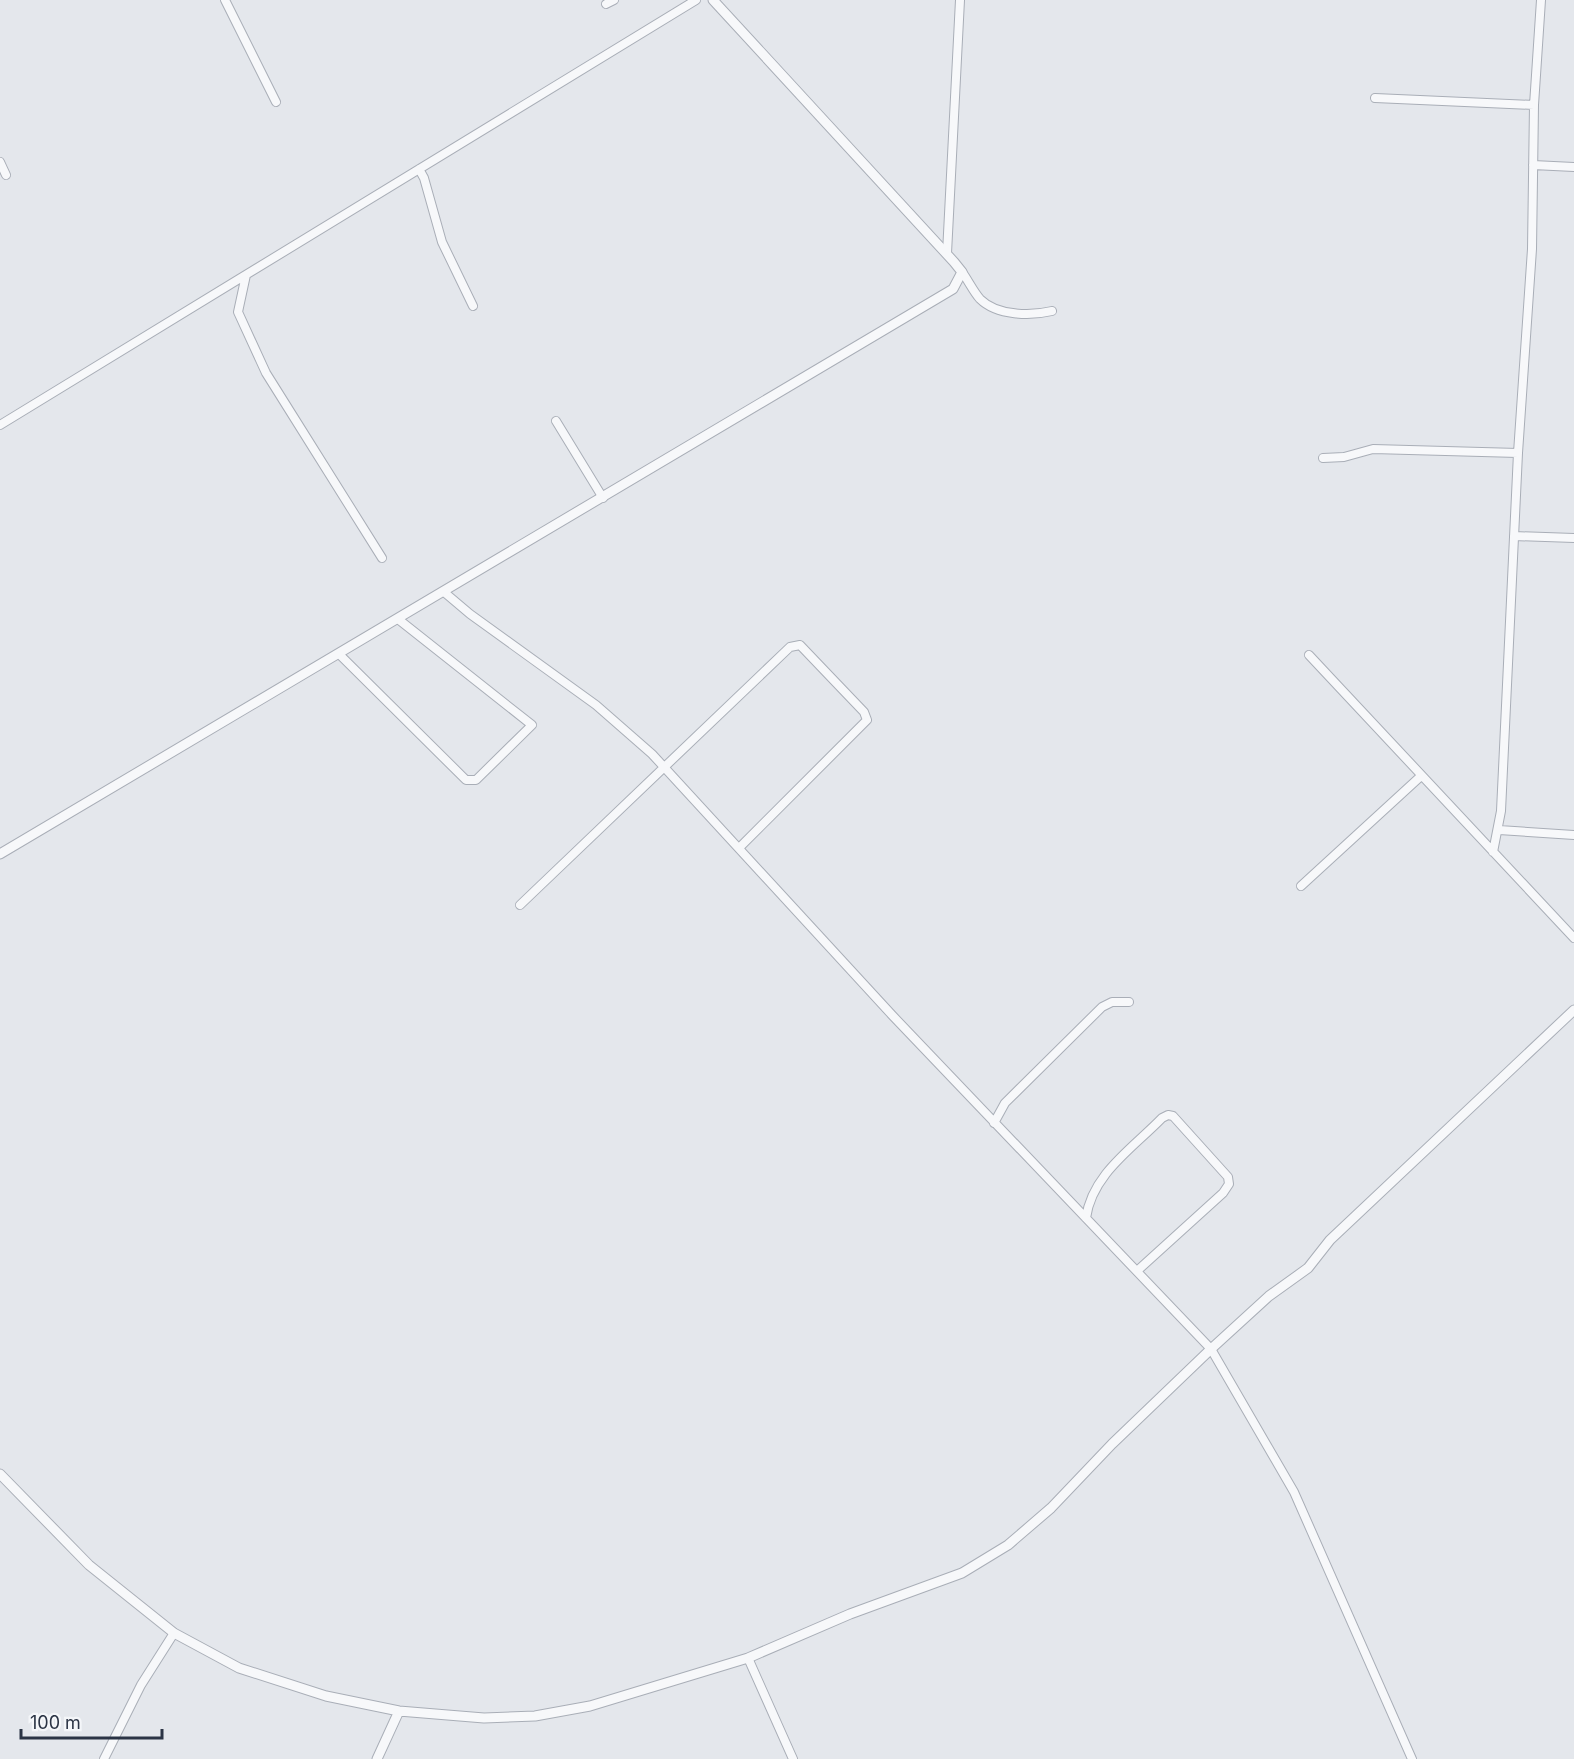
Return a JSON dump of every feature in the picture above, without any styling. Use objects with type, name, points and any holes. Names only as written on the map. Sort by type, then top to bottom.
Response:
[{"type":"street","points":[[225,0],[276,102]]},
{"type":"street","points":[[606,4],[614,0]]},
{"type":"street","points":[[0,425],[696,0]]},
{"type":"street","points":[[713,0],[947,253],[979,297],[994,308],[1032,313],[1053,311]]},
{"type":"street","points":[[947,253],[960,0]]},
{"type":"street","points":[[1493,852],[1499,830],[1518,453],[1532,249],[1534,105],[1541,0]]},
{"type":"street","points":[[1375,98],[1534,105]]},
{"type":"street","points":[[0,162],[6,175]]},
{"type":"street","points":[[1533,165],[1574,167]]},
{"type":"street","points":[[419,169],[424,178],[442,242],[473,306]]},
{"type":"street","points":[[0,854],[946,295],[957,284],[962,272]]},
{"type":"street","points":[[246,275],[238,312],[250,341],[266,373],[382,558]]},
{"type":"street","points":[[556,421],[603,498]]},
{"type":"street","points":[[1323,458],[1344,457],[1373,449],[1518,453]]},
{"type":"street","points":[[1514,536],[1574,538]]},
{"type":"street","points":[[444,592],[470,615],[603,711],[663,767],[994,1123],[1211,1350],[1294,1492],[1412,1759]]},
{"type":"street","points":[[339,654],[466,780],[476,780],[532,725],[398,620]]},
{"type":"street","points":[[520,905],[790,646],[800,645],[864,712],[867,720],[739,848]]},
{"type":"street","points":[[1309,655],[1574,938]]},
{"type":"street","points":[[1301,886],[1421,776]]},
{"type":"street","points":[[1499,830],[1574,835]]},
{"type":"street","points":[[994,1123],[1005,1103],[1102,1007],[1112,1002],[1129,1002]]},
{"type":"street","points":[[0,1474],[90,1565],[174,1633],[239,1668],[326,1696],[399,1711],[484,1718],[535,1716],[590,1706],[748,1658],[850,1614],[962,1573],[1008,1545],[1051,1508],[1112,1444],[1269,1296],[1308,1268],[1330,1240],[1574,1010]]},
{"type":"street","points":[[1086,1218],[1088,1206],[1100,1180],[1162,1118],[1168,1115],[1173,1116],[1228,1177],[1228,1185],[1223,1193],[1137,1271]]},
{"type":"street","points":[[104,1759],[141,1684],[174,1633]]},
{"type":"street","points":[[748,1658],[793,1759]]},
{"type":"street","points":[[376,1759],[399,1711]]}]
